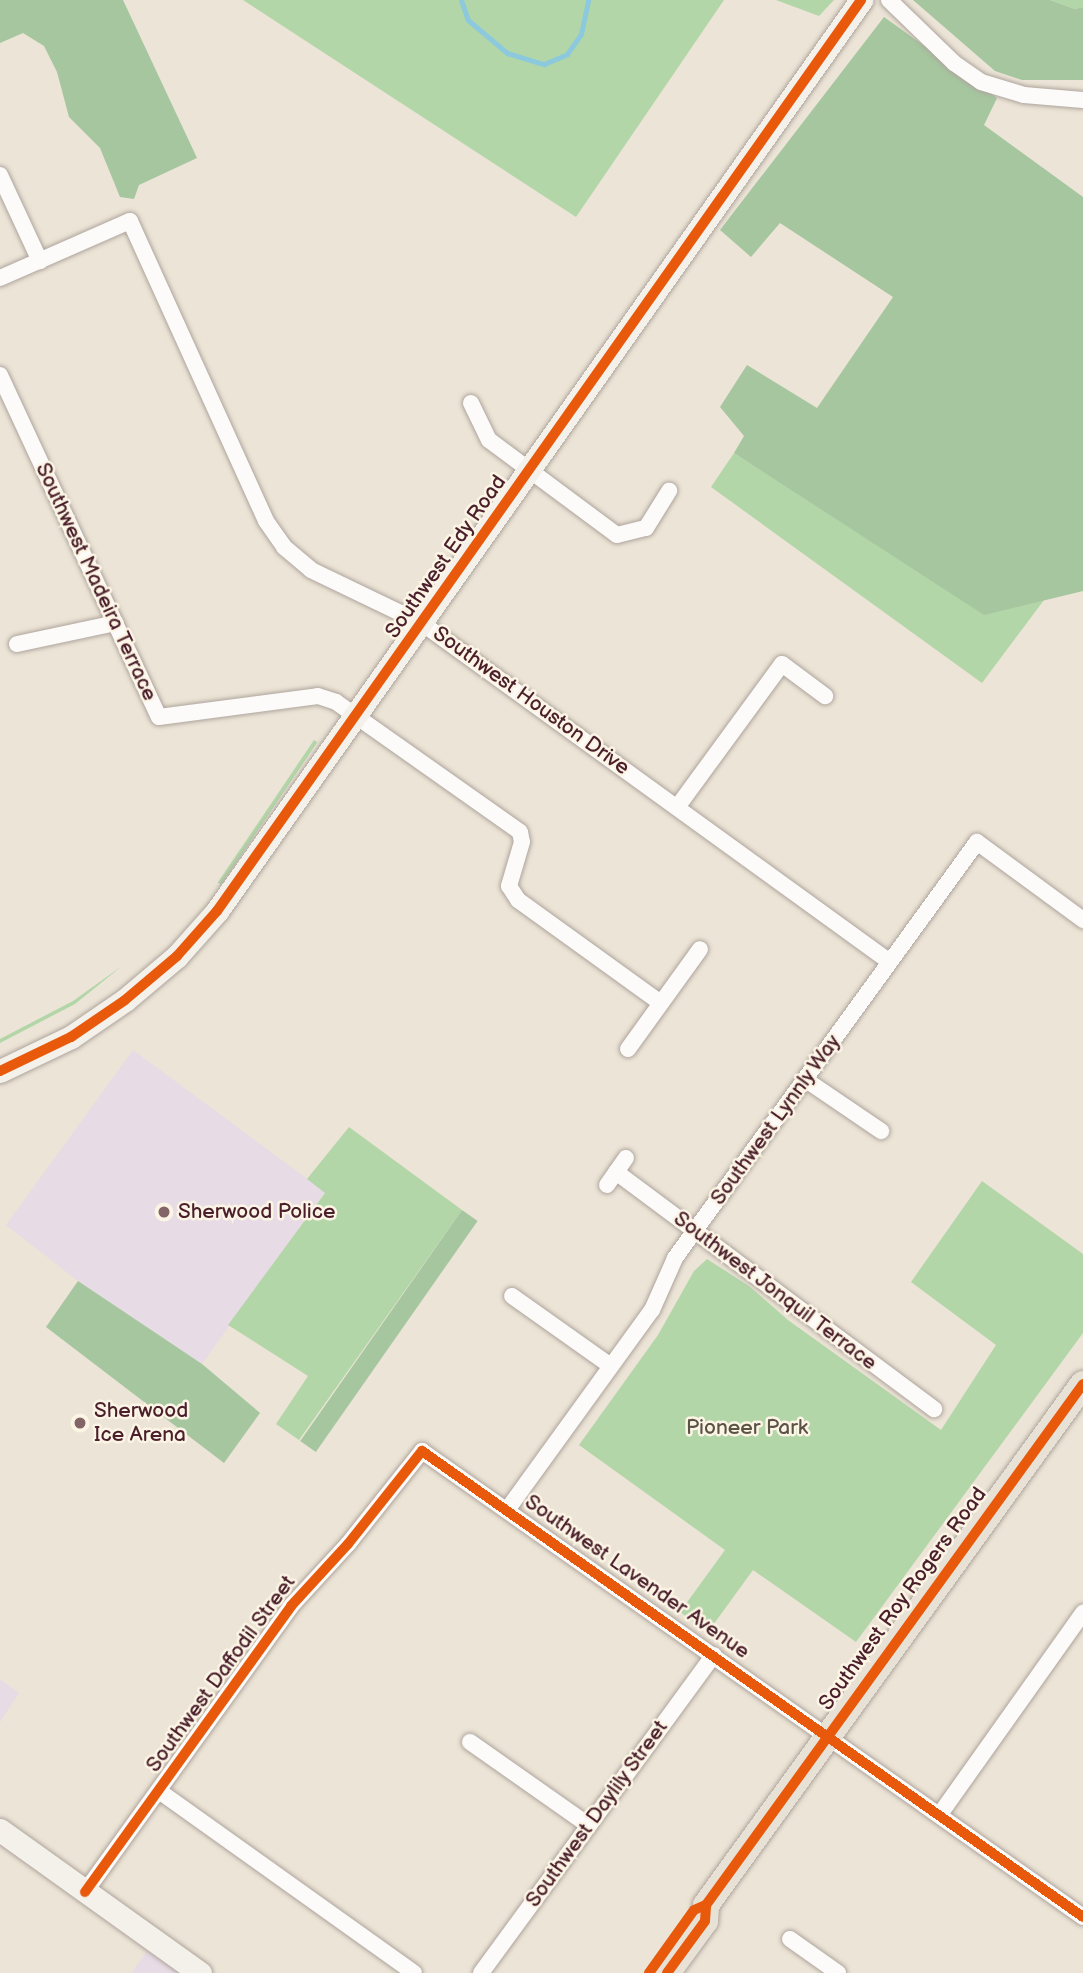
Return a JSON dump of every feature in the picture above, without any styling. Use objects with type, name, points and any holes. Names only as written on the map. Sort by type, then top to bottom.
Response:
[{"type":"main road","name":"Southwest Edy Road","points":[[0,1071],[92,1024],[177,956],[217,911],[423,624],[860,0]]},
{"type":"main road","name":"Southwest Roy Rogers Road","points":[[649,1973],[694,1910],[706,1905],[1083,1384]]},
{"type":"main road","points":[[0,1830],[200,1973]]},
{"type":"main road","name":"Southwest Roy Rogers Road","points":[[667,1973],[705,1921],[706,1905]]},
{"type":"street","points":[[889,0],[954,63],[981,82],[1024,95],[1083,100]]},
{"type":"street","points":[[0,174],[40,261],[0,278]]},
{"type":"street","name":"Southwest Houston Drive","points":[[40,261],[130,221],[266,521],[284,547],[311,570],[423,624],[890,962]]},
{"type":"street","name":"Southwest Madeira Terrace","points":[[0,375],[159,718],[318,696],[357,717]]},
{"type":"street","points":[[471,403],[489,440],[617,535],[646,528],[669,492]]},
{"type":"street","points":[[17,644],[116,623]]},
{"type":"street","points":[[678,806],[782,664],[825,696]]},
{"type":"street","points":[[357,717],[520,832],[522,842],[509,886],[517,900],[661,1003]]},
{"type":"street","name":"Southwest Lynnly Way","points":[[507,1510],[652,1310],[675,1258],[977,842],[1083,920]]},
{"type":"street","points":[[628,1049],[700,949]]},
{"type":"street","points":[[806,1080],[880,1130]]},
{"type":"street","name":"Southwest Jonquil Terrace","points":[[626,1158],[611,1179],[696,1230],[765,1281],[785,1302],[934,1409]]},
{"type":"street","points":[[512,1296],[611,1366]]},
{"type":"street","name":"Southwest Lavender Avenue","points":[[422,1451],[1083,1917]]},
{"type":"street","name":"Southwest Daffodil Street","points":[[85,1892],[291,1606],[348,1544],[422,1451]]},
{"type":"street","points":[[940,1814],[1083,1613]]},
{"type":"street","name":"Southwest Daylily Street","points":[[481,1973],[714,1655]]},
{"type":"street","points":[[470,1742],[588,1825]]},
{"type":"street","points":[[159,1791],[414,1973]]},
{"type":"street","points":[[790,1939],[838,1973]]},
{"type":"shaded area","name":"Sherwood Police","points":[[133,1050],[325,1192],[202,1364],[78,1281],[6,1225]]},
{"type":"shaded area","points":[[0,1679],[19,1693],[0,1722]]},
{"type":"shaded area","points":[[149,1949],[181,1973],[131,1973]]},
{"type":"green space","points":[[0,0],[123,0],[197,158],[139,185],[134,199],[120,197],[100,148],[69,117],[57,72],[44,46],[23,33],[0,43]]},
{"type":"green space","points":[[243,0],[724,0],[576,217]]},
{"type":"green space","points":[[776,0],[834,0],[819,16]]},
{"type":"green space","points":[[913,0],[1050,0],[1075,9],[1083,7],[1083,80],[1022,80],[995,71]]},
{"type":"green space","points":[[1050,0],[1083,0],[1083,7],[1075,9]]},
{"type":"green space","points":[[884,17],[997,98],[984,125],[1083,197],[1083,591],[984,615],[734,453],[744,436],[720,407],[747,365],[817,408],[893,297],[780,223],[751,257],[720,230]]},
{"type":"green space","points":[[734,453],[984,614],[1044,600],[982,683],[711,487]]},
{"type":"green space","points":[[314,740],[317,742],[221,885],[218,883]]},
{"type":"green space","points":[[122,966],[75,1004],[0,1043],[0,1039],[73,1001]]},
{"type":"green space","points":[[349,1127],[462,1210],[299,1440],[276,1424],[308,1376],[228,1325],[325,1193],[307,1179]]},
{"type":"green space","name":"Pioneer Park","points":[[982,1181],[1083,1254],[1083,1333],[856,1642],[753,1570],[708,1632],[680,1612],[725,1550],[579,1445],[658,1335],[694,1271],[707,1259],[749,1286],[788,1320],[941,1430],[996,1345],[911,1282]]},
{"type":"green space","points":[[462,1210],[478,1221],[316,1452],[300,1441]]},
{"type":"green space","points":[[78,1281],[202,1364],[260,1413],[224,1463],[46,1327]]},
{"type":"waterway","points":[[461,0],[468,20],[507,53],[544,64],[567,54],[581,34],[588,0]]},
{"type":"cycle path","points":[[0,1071],[71,1037],[125,1000],[177,956],[217,911],[861,0]]},
{"type":"cycle path","points":[[667,1973],[705,1921],[706,1905],[1083,1384]]},
{"type":"cycle path","points":[[85,1892],[291,1606],[348,1544],[422,1451],[1083,1917]]},
{"type":"cycle path","points":[[649,1973],[694,1910],[706,1905]]},
{"type":"place","name":"Sherwood Police","points":[[164,1212]]},
{"type":"place","name":"Sherwood Ice Arena","points":[[80,1423]]}]
